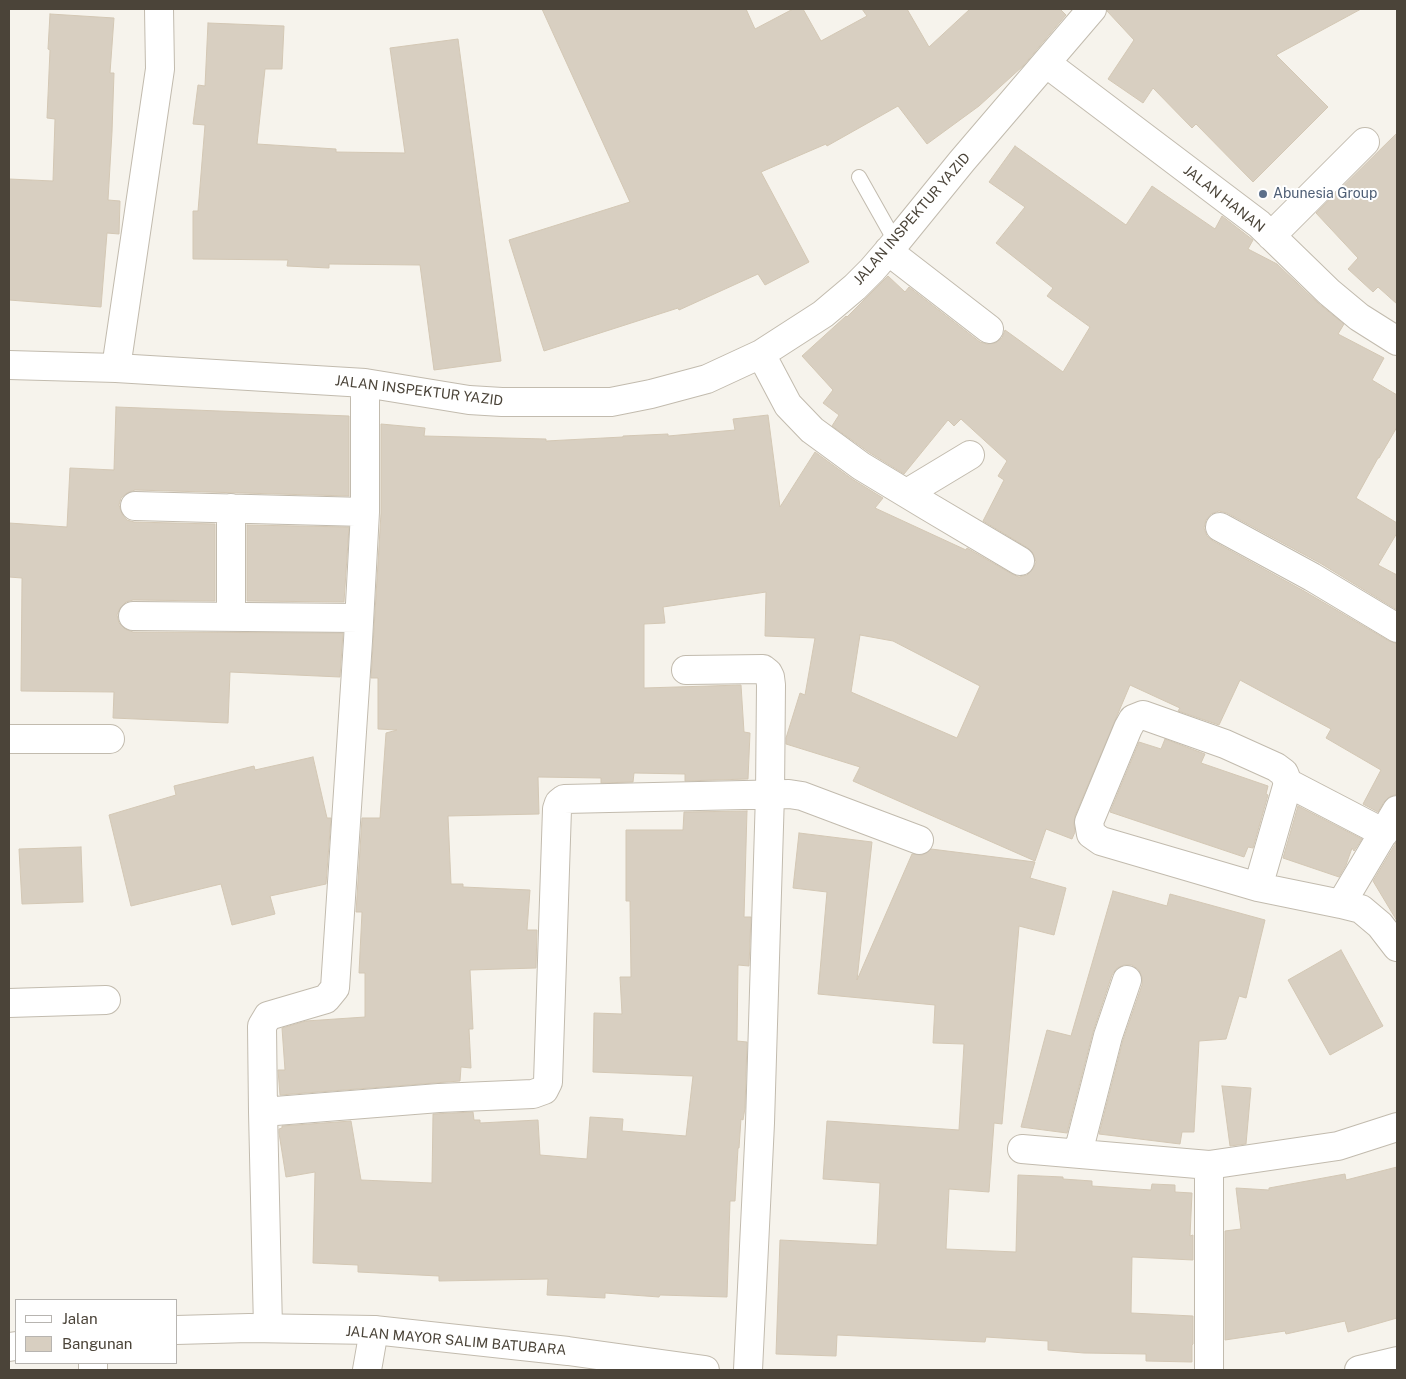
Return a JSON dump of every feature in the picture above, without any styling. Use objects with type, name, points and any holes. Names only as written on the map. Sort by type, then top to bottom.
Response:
[{"type":"street","points":[[116,368],[160,69],[159,9]]},
{"type":"street","name":"JALAN INSPEKTUR YAZID","points":[[9,365],[116,368],[364,383],[469,400],[502,402],[611,402],[651,394],[707,379],[761,354],[823,314],[855,287],[893,246],[962,161],[1092,9]]},
{"type":"street","name":"JALAN HANAN","points":[[1046,63],[1259,224],[1329,292],[1359,317],[1397,342]]},
{"type":"street","points":[[1271,236],[1365,142]]},
{"type":"street","points":[[893,246],[989,330]]},
{"type":"street","points":[[761,354],[788,405],[812,430],[861,466],[1020,560]]},
{"type":"street","points":[[268,1328],[262,1026],[268,1016],[326,999],[334,988],[365,512],[364,383]]},
{"type":"street","points":[[907,493],[970,455]]},
{"type":"street","points":[[135,506],[365,512]]},
{"type":"street","points":[[231,508],[231,617]]},
{"type":"street","points":[[1220,527],[1312,577],[1397,628]]},
{"type":"street","points":[[133,616],[359,618]]},
{"type":"street","points":[[686,670],[763,669],[768,673],[771,685],[770,794],[760,1123],[748,1370]]},
{"type":"street","points":[[1258,887],[1288,783],[1284,773],[1276,767],[1225,744],[1142,715],[1133,719],[1089,822],[1091,834],[1101,841],[1258,887],[1361,909],[1380,925],[1397,947]]},
{"type":"street","points":[[9,739],[110,738]]},
{"type":"street","points":[[1288,783],[1390,822],[1341,904]]},
{"type":"street","points":[[263,1112],[439,1098],[533,1094],[544,1090],[548,1082],[557,808],[559,803],[564,800],[789,794],[802,796],[919,840]]},
{"type":"street","points":[[1078,1154],[1108,1036],[1127,980]]},
{"type":"street","points":[[9,1003],[106,1000]]},
{"type":"street","points":[[1022,1149],[1209,1165],[1338,1146],[1397,1127]]},
{"type":"street","points":[[1209,1165],[1209,1370]]},
{"type":"street","name":"JALAN MAYOR SALIM BATUBARA","points":[[178,1330],[268,1328],[374,1330],[568,1351],[705,1370]]},
{"type":"street","points":[[367,1370],[374,1330]]},
{"type":"street","points":[[1359,1370],[1397,1361]]},
{"type":"lane","points":[[859,177],[890,232],[893,246]]},
{"type":"building","points":[[542,9],[746,9],[755,29],[793,9],[803,9],[821,41],[867,16],[862,9],[907,9],[929,47],[970,9],[1060,9],[1066,15],[1023,66],[979,106],[927,144],[898,106],[827,146],[826,144],[761,172],[809,262],[765,285],[758,274],[679,310],[678,308],[544,351],[509,240],[630,202]]},
{"type":"building","points":[[1107,9],[1361,9],[1276,55],[1328,107],[1253,182],[1196,124],[1192,128],[1153,88],[1143,103],[1108,79],[1134,40]]},
{"type":"building","points":[[50,14],[114,18],[110,73],[114,73],[108,200],[120,201],[119,234],[107,233],[101,307],[9,300],[9,179],[53,181],[55,119],[47,118]]},
{"type":"building","points":[[208,23],[284,26],[282,69],[265,69],[257,144],[336,149],[336,152],[405,153],[390,48],[458,39],[501,361],[434,370],[420,265],[329,264],[329,268],[287,266],[288,260],[193,259],[193,211],[198,211],[205,125],[193,124],[198,85],[205,86]]},
{"type":"building","points":[[1397,133],[1397,304],[1378,287],[1373,292],[1348,269],[1358,258],[1316,213]]},
{"type":"building","points":[[1015,146],[1126,225],[1152,186],[1215,229],[1222,216],[1253,240],[1248,249],[1277,264],[1318,303],[1344,324],[1338,334],[1384,358],[1372,380],[1397,395],[1397,427],[1356,498],[1397,523],[1397,533],[1378,565],[1397,575],[1397,610],[1320,563],[1227,513],[1219,511],[1211,514],[1206,520],[1204,528],[1207,536],[1213,541],[1397,644],[1397,794],[1389,797],[1378,812],[1363,804],[1381,770],[1326,738],[1331,729],[1240,680],[1219,725],[1178,711],[1180,708],[1130,685],[1075,816],[1075,832],[1072,839],[1046,829],[1035,861],[853,781],[860,767],[786,744],[786,738],[800,693],[805,695],[815,638],[765,636],[766,592],[663,607],[665,623],[644,624],[644,688],[741,685],[744,732],[750,733],[748,779],[685,781],[685,774],[634,773],[633,782],[601,783],[601,778],[538,777],[539,814],[448,816],[451,884],[463,884],[463,887],[530,890],[527,930],[537,930],[536,968],[470,970],[473,1029],[469,1029],[471,1068],[461,1067],[460,1081],[280,1095],[278,1070],[285,1070],[282,1028],[306,1021],[365,1017],[365,973],[359,973],[362,912],[356,912],[362,818],[380,818],[386,733],[397,730],[378,729],[378,678],[371,678],[381,513],[381,424],[425,428],[424,436],[546,439],[546,441],[668,434],[668,436],[735,430],[733,419],[768,415],[780,507],[815,452],[852,479],[883,498],[875,508],[966,550],[967,548],[1012,574],[1019,577],[1027,575],[1033,569],[1036,562],[1033,553],[1028,548],[983,521],[1004,480],[998,476],[1007,461],[961,419],[954,426],[948,420],[904,474],[832,426],[839,415],[823,403],[833,390],[802,356],[847,317],[888,276],[905,292],[909,287],[980,342],[987,344],[995,343],[1002,338],[1005,330],[1063,372],[1090,327],[1047,296],[1053,288],[996,243],[1025,207],[989,182]],"holes":[[[860,635],[893,641],[980,686],[957,738],[851,692]]]},
{"type":"building","points":[[116,407],[349,416],[349,496],[135,490],[121,498],[119,505],[122,514],[127,520],[134,522],[215,524],[215,601],[133,600],[126,602],[120,608],[117,615],[119,623],[125,629],[133,632],[343,633],[340,677],[230,672],[228,723],[113,718],[114,692],[21,691],[22,578],[9,577],[9,523],[67,527],[70,468],[114,470]]},
{"type":"building","points":[[247,525],[349,527],[344,602],[247,601]]},
{"type":"building","points":[[1165,739],[1205,754],[1201,763],[1268,786],[1266,794],[1268,795],[1253,848],[1248,847],[1244,857],[1110,812],[1139,742],[1161,749]]},
{"type":"building","points":[[313,757],[327,818],[331,818],[326,884],[270,896],[275,914],[232,925],[221,884],[131,906],[109,815],[176,795],[174,786],[254,766],[255,770]]},
{"type":"building","points":[[1298,806],[1362,839],[1354,851],[1352,848],[1339,877],[1283,858]]},
{"type":"building","points":[[747,811],[744,917],[751,917],[749,966],[738,965],[737,1041],[747,1042],[745,1108],[743,1120],[741,1119],[735,1201],[730,1201],[727,1297],[660,1295],[659,1297],[605,1293],[605,1298],[547,1295],[548,1279],[439,1281],[439,1276],[358,1272],[358,1265],[313,1263],[315,1172],[286,1177],[279,1133],[279,1129],[282,1126],[351,1121],[361,1180],[432,1183],[433,1114],[473,1112],[474,1120],[480,1120],[480,1123],[538,1120],[540,1155],[587,1159],[590,1117],[623,1119],[622,1131],[686,1136],[693,1076],[593,1072],[594,1013],[622,1014],[620,977],[631,977],[630,901],[626,901],[626,830],[683,830],[684,812]]},
{"type":"building","points":[[799,833],[872,842],[857,980],[912,854],[922,855],[931,849],[1035,862],[1030,878],[1066,888],[1054,935],[1019,926],[1002,1124],[994,1123],[989,1192],[949,1189],[946,1249],[1016,1252],[1018,1175],[1063,1177],[1063,1179],[1092,1181],[1092,1186],[1151,1190],[1152,1184],[1175,1185],[1175,1192],[1192,1193],[1190,1236],[1193,1235],[1193,1260],[1132,1257],[1131,1313],[1193,1316],[1192,1362],[1146,1361],[1146,1354],[1084,1353],[1048,1350],[1048,1341],[986,1337],[985,1342],[837,1335],[836,1356],[776,1354],[780,1240],[877,1245],[880,1183],[823,1179],[827,1121],[959,1130],[964,1044],[933,1043],[935,1005],[818,994],[827,892],[793,888]]},
{"type":"building","points":[[1397,841],[1397,921],[1373,881]]},
{"type":"building","points":[[81,847],[83,902],[22,904],[19,849]]},
{"type":"building","points":[[1113,891],[1167,906],[1170,894],[1265,920],[1246,998],[1239,996],[1226,1039],[1199,1041],[1194,1132],[1182,1132],[1180,1144],[1099,1134],[1123,1040],[1142,985],[1142,977],[1139,970],[1132,965],[1124,965],[1117,968],[1112,975],[1093,1032],[1067,1133],[1021,1127],[1047,1030],[1071,1036]]},
{"type":"building","points":[[1341,950],[1383,1026],[1330,1055],[1288,980]]},
{"type":"building","points":[[1222,1086],[1251,1088],[1246,1144],[1230,1146]]},
{"type":"building","points":[[1397,1167],[1397,1318],[1348,1332],[1345,1321],[1286,1334],[1285,1331],[1225,1340],[1225,1231],[1241,1229],[1236,1188],[1269,1190],[1269,1188],[1345,1174],[1346,1180]]},
{"type":"place","name":"Abunesia Group","points":[[1263,194]]}]
